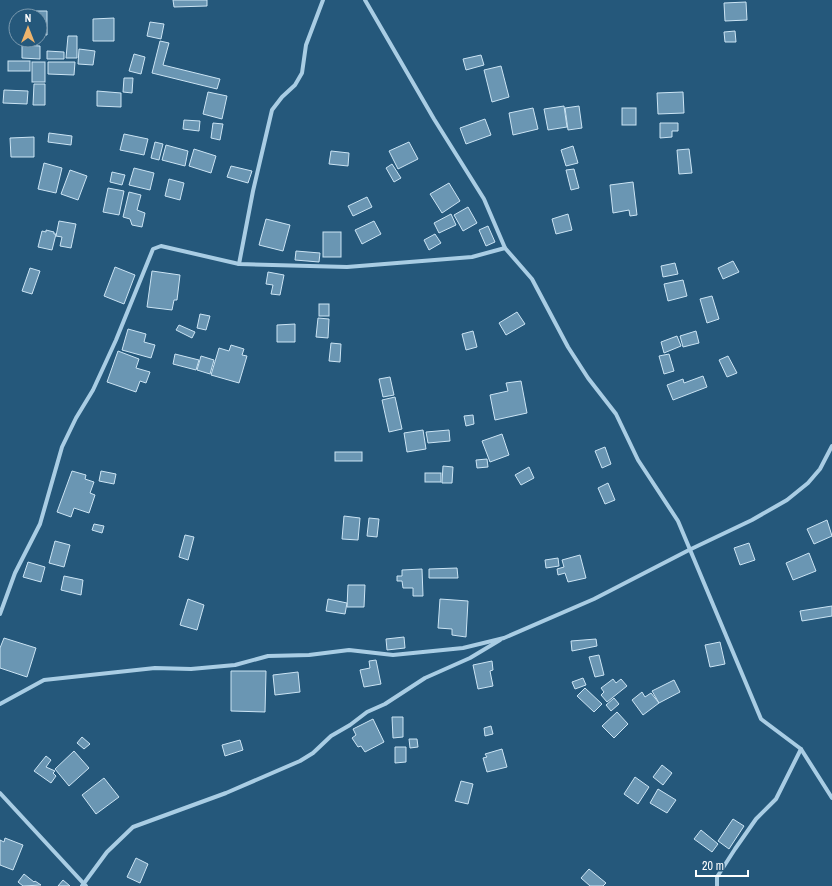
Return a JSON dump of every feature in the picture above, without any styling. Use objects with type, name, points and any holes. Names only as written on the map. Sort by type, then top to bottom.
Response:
[{"type":"street","points":[[239,264],[253,191],[272,110],[282,97],[295,85],[302,73],[306,45],[324,0]]},
{"type":"street","points":[[365,0],[434,119],[484,199],[505,248],[532,279],[588,378],[616,414],[638,460],[678,521],[761,719],[800,749],[832,798]]},
{"type":"street","points":[[0,614],[15,574],[40,524],[62,447],[76,418],[93,390],[113,347],[153,248],[161,246],[239,264],[347,267],[472,257],[505,248]]},
{"type":"street","points":[[0,793],[84,885],[107,852],[133,827],[226,793],[300,761],[313,753],[331,736],[350,725],[367,712],[385,704],[425,678],[470,658],[504,638],[594,599],[689,550],[752,520],[788,500],[808,483],[820,468],[832,446]]},
{"type":"street","points":[[0,704],[44,680],[155,668],[191,669],[235,665],[268,656],[309,655],[349,650],[393,655],[463,648],[504,638]]},
{"type":"street","points":[[717,886],[717,877],[735,849],[756,819],[776,799],[800,749]]},
{"type":"building","points":[[173,0],[207,0],[207,6],[174,7]]},
{"type":"building","points":[[746,2],[747,20],[725,21],[724,3]]},
{"type":"building","points":[[114,18],[114,41],[93,41],[93,19]]},
{"type":"building","points":[[150,22],[164,24],[161,39],[147,36]]},
{"type":"building","points":[[735,31],[736,42],[725,42],[724,32]]},
{"type":"building","points":[[68,36],[77,36],[77,58],[66,58]]},
{"type":"building","points":[[160,41],[169,43],[163,65],[220,79],[217,89],[152,73]]},
{"type":"building","points":[[22,48],[40,48],[40,59],[22,58]]},
{"type":"building","points":[[79,49],[95,51],[93,65],[78,64]]},
{"type":"building","points":[[47,51],[64,52],[64,59],[47,59]]},
{"type":"building","points":[[134,54],[145,57],[141,74],[129,71]]},
{"type":"building","points":[[481,55],[484,65],[466,70],[463,59]]},
{"type":"building","points":[[8,61],[30,61],[30,71],[8,71]]},
{"type":"building","points":[[32,62],[45,62],[45,82],[32,82]]},
{"type":"building","points":[[48,62],[75,62],[74,75],[48,74]]},
{"type":"building","points":[[501,66],[509,97],[492,102],[484,70]]},
{"type":"building","points":[[124,78],[133,78],[132,93],[123,92]]},
{"type":"building","points":[[34,84],[45,84],[45,105],[33,105]]},
{"type":"building","points":[[4,90],[28,91],[27,104],[3,103]]},
{"type":"building","points":[[97,91],[121,93],[121,107],[97,106]]},
{"type":"building","points":[[208,92],[227,96],[222,119],[203,114]]},
{"type":"building","points":[[683,92],[684,113],[658,114],[657,93]]},
{"type":"building","points":[[564,106],[567,127],[548,130],[544,109]]},
{"type":"building","points":[[579,106],[582,128],[568,130],[565,108]]},
{"type":"building","points":[[533,108],[538,129],[513,135],[509,113]]},
{"type":"building","points":[[622,108],[636,108],[636,125],[622,125]]},
{"type":"building","points":[[485,119],[491,135],[466,144],[460,128]]},
{"type":"building","points":[[184,120],[200,121],[199,131],[183,129]]},
{"type":"building","points":[[213,123],[223,124],[220,140],[211,138]]},
{"type":"building","points":[[660,123],[678,123],[678,131],[672,131],[672,137],[660,138]]},
{"type":"building","points":[[49,133],[72,136],[71,145],[48,142]]},
{"type":"building","points":[[124,134],[148,139],[144,155],[120,150]]},
{"type":"building","points":[[34,137],[34,157],[11,157],[10,138]]},
{"type":"building","points":[[155,142],[163,144],[159,160],[151,158]]},
{"type":"building","points":[[409,142],[418,159],[398,169],[389,151]]},
{"type":"building","points":[[166,145],[188,151],[185,166],[162,160]]},
{"type":"building","points":[[573,146],[578,163],[566,166],[561,150]]},
{"type":"building","points":[[194,149],[216,156],[211,173],[189,166]]},
{"type":"building","points":[[689,149],[692,173],[679,174],[677,150]]},
{"type":"building","points":[[331,151],[349,153],[348,166],[329,164]]},
{"type":"building","points":[[44,163],[62,168],[56,193],[38,189]]},
{"type":"building","points":[[392,164],[401,178],[394,182],[386,168]]},
{"type":"building","points":[[231,166],[252,171],[248,183],[227,177]]},
{"type":"building","points":[[134,168],[154,173],[150,190],[129,185]]},
{"type":"building","points":[[574,169],[579,188],[571,190],[566,170]]},
{"type":"building","points":[[70,170],[87,176],[78,200],[61,194]]},
{"type":"building","points":[[112,172],[125,175],[122,185],[110,182]]},
{"type":"building","points":[[169,179],[184,183],[180,200],[165,196]]},
{"type":"building","points":[[633,182],[637,215],[630,216],[629,210],[613,213],[610,185]]},
{"type":"building","points":[[449,183],[460,201],[442,213],[430,194]]},
{"type":"building","points":[[108,188],[124,191],[119,215],[103,212]]},
{"type":"building","points":[[129,192],[141,195],[137,210],[145,213],[142,227],[132,225],[130,219],[123,217]]},
{"type":"building","points":[[367,197],[372,207],[353,216],[348,206]]},
{"type":"building","points":[[468,207],[477,223],[463,231],[454,215]]},
{"type":"building","points":[[451,214],[456,225],[439,233],[434,223]]},
{"type":"building","points":[[568,214],[572,230],[556,234],[552,219]]},
{"type":"building","points":[[266,219],[290,225],[283,251],[259,245]]},
{"type":"building","points":[[59,221],[76,224],[71,248],[60,246],[62,237],[56,236]]},
{"type":"building","points":[[374,221],[381,234],[362,244],[355,230]]},
{"type":"building","points":[[488,226],[495,242],[486,246],[479,230]]},
{"type":"building","points":[[46,230],[56,234],[52,250],[38,247],[42,231],[46,232]]},
{"type":"building","points":[[323,232],[341,232],[341,257],[323,257]]},
{"type":"building","points":[[435,234],[441,243],[429,250],[424,240]]},
{"type":"building","points":[[296,251],[320,253],[319,262],[295,260]]},
{"type":"building","points":[[733,261],[739,272],[723,279],[718,268]]},
{"type":"building","points":[[675,263],[678,274],[663,277],[661,266]]},
{"type":"building","points":[[115,267],[135,275],[124,304],[104,296]]},
{"type":"building","points":[[30,268],[40,271],[32,294],[22,291]]},
{"type":"building","points":[[152,271],[180,275],[177,300],[174,300],[172,310],[147,307]]},
{"type":"building","points":[[268,272],[284,275],[280,295],[271,294],[273,285],[266,284]]},
{"type":"building","points":[[683,280],[687,296],[668,301],[664,284]]},
{"type":"building","points":[[712,296],[719,319],[707,323],[700,299]]},
{"type":"building","points":[[319,304],[329,304],[329,316],[319,316]]},
{"type":"building","points":[[517,312],[525,324],[506,335],[499,323]]},
{"type":"building","points":[[200,314],[210,316],[206,330],[197,328]]},
{"type":"building","points":[[318,318],[329,319],[328,338],[316,337]]},
{"type":"building","points":[[295,324],[295,342],[277,342],[277,325]]},
{"type":"building","points":[[179,325],[195,332],[192,338],[176,330]]},
{"type":"building","points":[[128,329],[146,334],[144,342],[155,345],[151,358],[122,350]]},
{"type":"building","points":[[473,331],[477,347],[466,350],[462,334]]},
{"type":"building","points":[[696,331],[699,343],[683,347],[680,336]]},
{"type":"building","points":[[677,336],[681,346],[664,353],[661,342]]},
{"type":"building","points":[[331,343],[341,344],[340,362],[329,361]]},
{"type":"building","points":[[231,345],[244,349],[242,355],[247,356],[239,383],[211,375],[219,348],[229,351]]},
{"type":"building","points":[[118,351],[139,359],[136,368],[150,372],[146,383],[140,381],[136,392],[107,382]]},
{"type":"building","points":[[175,354],[199,360],[196,370],[173,364]]},
{"type":"building","points":[[669,354],[674,371],[664,374],[659,356]]},
{"type":"building","points":[[201,356],[214,360],[210,374],[197,370]]},
{"type":"building","points":[[728,356],[737,373],[727,377],[719,360]]},
{"type":"building","points":[[703,376],[707,387],[673,400],[667,385],[683,379],[684,383]]},
{"type":"building","points":[[390,377],[394,395],[383,397],[379,379]]},
{"type":"building","points":[[521,381],[527,413],[495,420],[490,395],[508,391],[506,383]]},
{"type":"building","points":[[395,397],[402,429],[389,432],[382,400]]},
{"type":"building","points":[[473,415],[474,424],[466,426],[464,416]]},
{"type":"building","points":[[423,430],[426,449],[407,452],[404,433]]},
{"type":"building","points":[[449,430],[450,441],[428,443],[426,432]]},
{"type":"building","points":[[502,434],[509,455],[490,462],[482,441]]},
{"type":"building","points":[[605,447],[611,464],[602,468],[595,451]]},
{"type":"building","points":[[335,452],[362,452],[362,461],[335,461]]},
{"type":"building","points":[[487,459],[488,467],[477,468],[476,460]]},
{"type":"building","points":[[443,466],[453,467],[452,483],[442,483]]},
{"type":"building","points":[[529,467],[534,478],[521,485],[515,475]]},
{"type":"building","points":[[72,471],[86,475],[85,479],[94,482],[90,493],[95,495],[89,513],[74,508],[71,517],[57,512]]},
{"type":"building","points":[[101,471],[116,474],[114,484],[99,481]]},
{"type":"building","points":[[425,473],[441,473],[441,482],[425,482]]},
{"type":"building","points":[[608,483],[615,500],[605,504],[598,488]]},
{"type":"building","points":[[344,516],[360,518],[358,540],[342,539]]},
{"type":"building","points":[[369,518],[379,519],[377,537],[367,536]]},
{"type":"building","points":[[827,520],[832,536],[814,544],[807,529]]},
{"type":"building","points":[[94,524],[104,526],[102,533],[92,530]]},
{"type":"building","points":[[185,535],[194,537],[188,560],[179,557]]},
{"type":"building","points":[[55,541],[70,545],[64,567],[49,563]]},
{"type":"building","points":[[749,543],[755,560],[740,565],[734,548]]},
{"type":"building","points":[[809,553],[816,571],[793,580],[786,563]]},
{"type":"building","points":[[580,555],[586,578],[568,582],[565,573],[558,575],[557,569],[564,567],[562,560]]},
{"type":"building","points":[[558,558],[559,566],[546,568],[545,560]]},
{"type":"building","points":[[28,562],[45,567],[41,582],[23,577]]},
{"type":"building","points":[[457,568],[458,578],[429,578],[429,569]]},
{"type":"building","points":[[422,569],[423,596],[413,596],[413,588],[403,588],[402,581],[397,581],[397,576],[402,576],[402,570]]},
{"type":"building","points":[[64,576],[83,580],[81,595],[61,590]]},
{"type":"building","points":[[348,585],[365,585],[364,607],[347,607]]},
{"type":"building","points":[[188,599],[204,605],[197,630],[180,625]]},
{"type":"building","points":[[328,599],[347,603],[345,614],[326,611]]},
{"type":"building","points":[[440,599],[468,601],[466,637],[452,635],[452,629],[438,628]]},
{"type":"building","points":[[832,606],[832,616],[802,621],[800,611]]},
{"type":"building","points":[[404,637],[405,648],[387,650],[386,639]]},
{"type":"building","points":[[4,638],[36,648],[27,677],[0,668],[0,648]]},
{"type":"building","points":[[596,639],[597,646],[572,651],[571,641]]},
{"type":"building","points":[[720,642],[725,664],[710,667],[705,645]]},
{"type":"building","points":[[599,655],[604,675],[595,677],[589,657]]},
{"type":"building","points":[[376,660],[381,684],[364,687],[360,670],[370,668],[369,661]]},
{"type":"building","points":[[492,661],[493,670],[490,671],[493,686],[478,689],[473,665]]},
{"type":"building","points":[[231,671],[266,671],[265,712],[231,711]]},
{"type":"building","points":[[298,672],[300,692],[275,695],[273,675]]},
{"type":"building","points":[[583,678],[586,685],[575,689],[572,682]]},
{"type":"building","points":[[613,679],[616,683],[621,679],[627,686],[607,702],[601,695],[604,692],[601,688]]},
{"type":"building","points":[[674,680],[680,692],[659,703],[652,691]]},
{"type":"building","points":[[585,688],[602,704],[594,712],[577,696]]},
{"type":"building","points":[[642,692],[645,697],[651,693],[659,703],[643,715],[632,700]]},
{"type":"building","points":[[614,698],[619,704],[611,711],[606,705]]},
{"type":"building","points":[[617,712],[628,724],[614,738],[602,726]]},
{"type":"building","points":[[392,717],[403,717],[403,737],[393,738]]},
{"type":"building","points":[[373,719],[384,742],[365,752],[361,746],[358,747],[352,738],[356,735],[353,729]]},
{"type":"building","points":[[491,726],[493,734],[485,736],[484,728]]},
{"type":"building","points":[[82,737],[90,744],[84,749],[77,743]]},
{"type":"building","points":[[409,739],[417,739],[418,747],[410,748]]},
{"type":"building","points":[[240,740],[243,750],[225,756],[222,745]]},
{"type":"building","points":[[395,747],[406,747],[406,762],[395,763]]},
{"type":"building","points":[[502,749],[507,767],[487,772],[483,758],[487,757],[485,754]]},
{"type":"building","points":[[74,751],[89,768],[69,786],[55,769]]},
{"type":"building","points":[[46,756],[51,760],[46,767],[55,771],[53,773],[56,776],[51,783],[34,771]]},
{"type":"building","points":[[662,765],[672,773],[663,785],[653,777]]},
{"type":"building","points":[[635,777],[649,787],[638,804],[624,794]]},
{"type":"building","points":[[104,778],[119,797],[96,814],[82,795]]},
{"type":"building","points":[[461,781],[473,784],[468,804],[455,801]]},
{"type":"building","points":[[658,789],[676,800],[667,813],[650,803]]},
{"type":"building","points":[[733,819],[744,826],[729,849],[718,841]]},
{"type":"building","points":[[701,830],[718,844],[712,852],[694,839]]},
{"type":"building","points":[[5,838],[23,845],[13,870],[0,865],[0,840],[4,842]]},
{"type":"building","points":[[136,858],[148,864],[140,883],[127,877]]},
{"type":"building","points":[[589,869],[606,883],[603,886],[590,886],[581,878]]},
{"type":"building","points":[[24,874],[34,882],[35,881],[41,885],[23,886],[18,882]]},
{"type":"building","points":[[63,880],[70,886],[58,886]]}]
